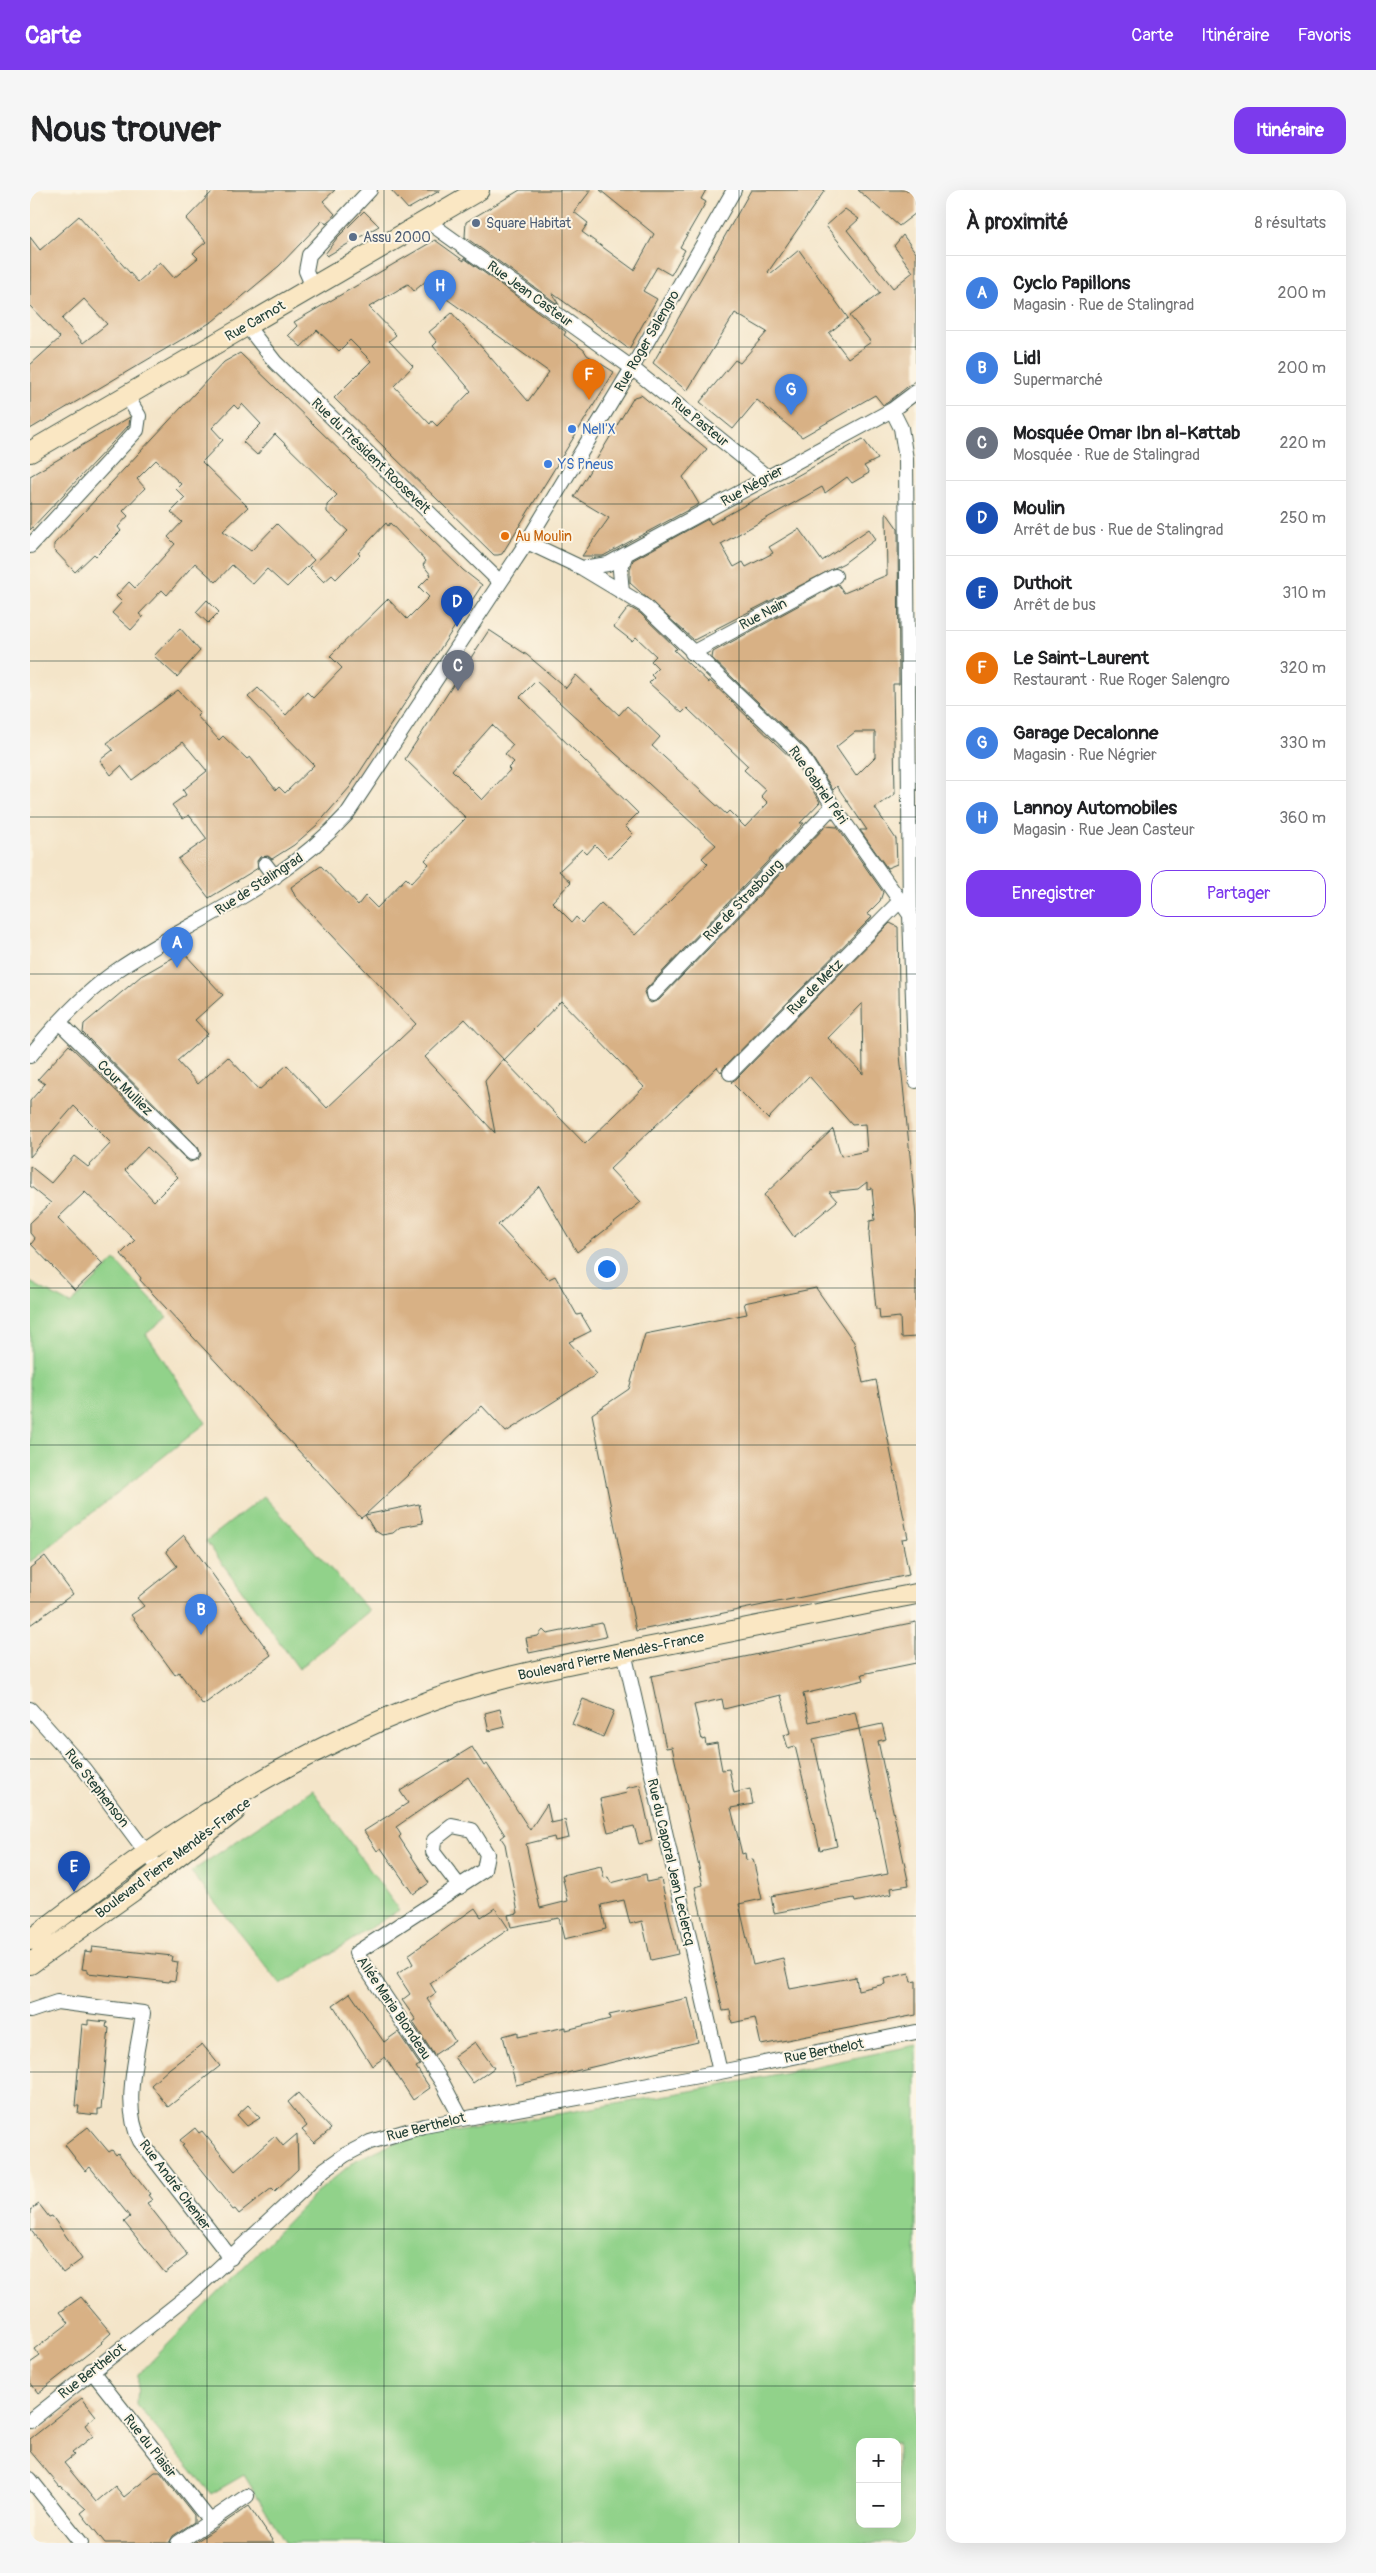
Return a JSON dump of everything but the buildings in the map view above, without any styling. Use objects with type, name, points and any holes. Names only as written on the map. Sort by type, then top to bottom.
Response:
[{"type":"street","points":[[313,287],[306,271],[308,255],[370,190]]},
{"type":"street","name":"Rue Carnot","points":[[30,452],[479,190]]},
{"type":"street","name":"Rue Roger Salengro","points":[[527,542],[632,368],[734,190]]},
{"type":"street","name":"Rue Jean Casteur","points":[[427,221],[632,368]]},
{"type":"street","name":"Rue du Président Roosevelt","points":[[247,326],[275,362],[500,582]]},
{"type":"street","name":"Rue Pasteur","points":[[632,368],[767,477]]},
{"type":"street","name":"Rue Négrier","points":[[582,568],[608,564],[892,410],[916,392]]},
{"type":"street","points":[[30,546],[137,430],[139,416],[127,396]]},
{"type":"street","points":[[892,410],[902,428],[906,459],[916,1081]]},
{"type":"street","name":"Rue de Stalingrad","points":[[30,1056],[59,1022],[115,972],[275,878],[312,849],[347,814],[527,542]]},
{"type":"street","name":"Rue Gabriel Péri","points":[[527,542],[582,568],[645,606],[800,755],[833,806],[900,901],[913,912]]},
{"type":"street","points":[[622,592],[620,570],[626,554]]},
{"type":"street","name":"Rue Nain","points":[[692,653],[835,576]]},
{"type":"street","name":"Rue de Strasbourg","points":[[653,994],[833,806]]},
{"type":"street","points":[[265,864],[275,878]]},
{"type":"street","name":"Rue de Metz","points":[[730,1073],[900,901]]},
{"type":"street","name":"Cour Mulliez","points":[[59,1022],[192,1153]]},
{"type":"street","name":"Boulevard Pierre Mendès-France","points":[[30,1940],[146,1853],[256,1785],[384,1720],[440,1697],[506,1678],[624,1652],[916,1594]]},
{"type":"street","name":"Rue du Caporal Jean Leclercq","points":[[624,1652],[720,2072]]},
{"type":"street","name":"Rue Stephenson","points":[[30,1709],[84,1769],[160,1871]]},
{"type":"street","name":"Boulevard Pierre Mendès-France","points":[[30,1964],[160,1871],[249,1800],[316,1753]]},
{"type":"street","name":"Allée Maria Blondeau","points":[[460,1887],[433,1852],[434,1840],[452,1826],[472,1830],[486,1854],[484,1870],[460,1887],[356,1953],[450,2093],[461,2118]]},
{"type":"street","name":"Rue André Chenier","points":[[30,2011],[57,2002],[143,2013],[130,2104],[135,2132],[231,2258]]},
{"type":"street","name":"Rue Berthelot","points":[[30,2421],[91,2370],[148,2328],[231,2258],[315,2178],[345,2155],[389,2136],[461,2118],[720,2072],[916,2032]]},
{"type":"street","name":"Rue du Plaisir","points":[[91,2370],[210,2521]]},
{"type":"street","points":[[30,2479],[82,2543]]},
{"type":"street","points":[[178,2543],[247,2496]]},
{"type":"green space","points":[[115,1260],[167,1317],[146,1334],[206,1423],[30,1562],[30,1282],[70,1304]]},
{"type":"green space","points":[[264,1496],[369,1611],[299,1669],[206,1541]]},
{"type":"green space","points":[[312,1790],[399,1910],[281,1985],[191,1872]]},
{"type":"green space","points":[[916,2045],[916,2543],[286,2543],[244,2475],[211,2494],[137,2405],[138,2375],[314,2195],[356,2160],[396,2142],[720,2086]]},
{"type":"place","name":"Square Habitat","points":[[476,223]]},
{"type":"place","name":"Assu 2000","points":[[353,237]]},
{"type":"place","name":"Lannoy Automobiles","points":[[440,311]]},
{"type":"place","name":"Le Saint-Laurent","points":[[589,400]]},
{"type":"place","name":"Garage Decalonne","points":[[791,415]]},
{"type":"place","name":"Nell'X","points":[[572,429]]},
{"type":"place","name":"YS Pneus","points":[[548,464]]},
{"type":"place","name":"Au Moulin","points":[[505,536]]},
{"type":"place","name":"Moulin","points":[[457,627]]},
{"type":"place","name":"Mosquée Omar Ibn al-Kattab","points":[[458,691]]},
{"type":"place","name":"Cyclo Papillons","points":[[177,968]]},
{"type":"place","name":"Lidl","points":[[201,1635]]},
{"type":"place","name":"Duthoit","points":[[74,1892]]}]
